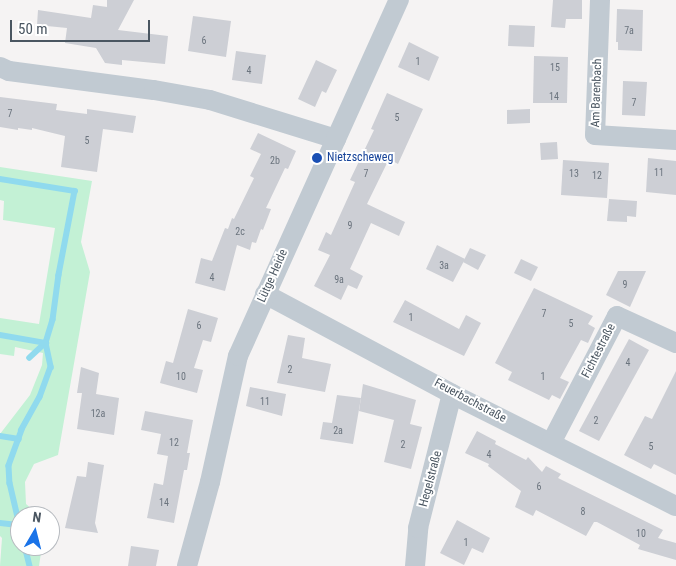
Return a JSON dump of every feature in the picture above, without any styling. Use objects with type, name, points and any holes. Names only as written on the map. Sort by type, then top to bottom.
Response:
[{"type":"street","name":"Lütge Heide","points":[[187,566],[210,482],[238,356],[399,0]]},
{"type":"street","name":"Am Barenbach","points":[[600,0],[595,135],[676,140]]},
{"type":"street","points":[[0,67],[9,71],[154,90],[210,100],[336,139]]},
{"type":"street","name":"Feuerbachstraße","points":[[265,294],[404,366],[452,394],[676,506]]},
{"type":"street","name":"Fichtestraße","points":[[551,443],[618,316],[676,344]]},
{"type":"street","name":"Hegelstraße","points":[[415,566],[418,528],[452,394]]},
{"type":"green space","points":[[0,167],[92,181],[81,242],[90,272],[58,455],[34,464],[25,482],[26,504],[28,506],[10,506],[10,556],[40,556],[39,566],[0,566],[2,538],[0,536],[0,434],[30,395],[42,365],[43,353],[15,347],[14,356],[0,354],[0,318],[39,324],[55,228],[3,220],[4,201],[0,200]]},
{"type":"building","points":[[107,0],[134,0],[118,30],[168,36],[165,64],[122,60],[122,65],[105,63],[96,48],[65,43],[67,28],[37,25],[38,10],[91,18],[93,5],[107,7]]},
{"type":"building","points":[[553,0],[582,0],[582,19],[566,19],[565,28],[551,27]]},
{"type":"building","points":[[617,9],[643,10],[642,51],[618,50],[618,42],[616,42]]},
{"type":"building","points":[[193,16],[231,21],[226,57],[188,51]]},
{"type":"building","points":[[509,25],[535,26],[534,47],[508,46]]},
{"type":"building","points":[[409,42],[439,57],[429,81],[398,67]]},
{"type":"building","points":[[236,51],[266,55],[262,84],[232,80]]},
{"type":"building","points":[[534,56],[568,57],[567,103],[533,103]]},
{"type":"building","points":[[316,60],[337,70],[326,93],[322,91],[315,107],[298,99]]},
{"type":"building","points":[[623,81],[647,82],[645,116],[622,115]]},
{"type":"building","points":[[387,93],[423,109],[398,164],[389,159],[367,204],[405,222],[399,236],[371,223],[350,269],[363,276],[357,289],[348,285],[341,300],[314,286],[330,255],[318,250],[326,232],[331,235],[355,182],[350,180],[374,130],[371,129]]},
{"type":"building","points":[[0,97],[57,104],[56,110],[87,114],[87,109],[136,116],[133,133],[103,129],[97,172],[61,167],[65,136],[32,128],[32,130],[18,128],[18,130],[0,127]]},
{"type":"building","points":[[530,109],[530,123],[507,124],[507,110]]},
{"type":"building","points":[[258,133],[296,151],[288,169],[285,168],[266,208],[271,209],[263,230],[261,229],[256,243],[252,242],[250,250],[237,245],[225,291],[195,283],[201,258],[212,261],[225,228],[228,229],[232,218],[234,219],[254,178],[250,176],[261,154],[250,149]]},
{"type":"building","points":[[557,142],[558,159],[541,160],[540,143]]},
{"type":"building","points":[[648,158],[676,161],[676,195],[646,192]]},
{"type":"building","points":[[563,160],[609,163],[607,198],[561,195]]},
{"type":"building","points":[[609,199],[637,201],[636,217],[627,216],[627,222],[607,221]]},
{"type":"building","points":[[437,245],[465,259],[453,282],[426,269]]},
{"type":"building","points":[[470,248],[486,255],[478,270],[463,262]]},
{"type":"building","points":[[521,259],[538,267],[531,281],[514,273]]},
{"type":"building","points":[[618,271],[646,271],[630,307],[606,295]]},
{"type":"building","points":[[534,288],[593,316],[588,324],[595,328],[588,343],[581,340],[560,378],[569,382],[560,399],[552,395],[549,400],[508,380],[512,372],[495,363]]},
{"type":"building","points":[[405,300],[459,329],[466,315],[481,323],[464,356],[393,322]]},
{"type":"building","points":[[188,309],[218,318],[211,342],[203,340],[194,368],[203,370],[197,393],[160,383],[166,361],[173,363]]},
{"type":"building","points":[[288,335],[305,338],[302,358],[331,364],[325,392],[277,383]]},
{"type":"building","points":[[629,339],[649,350],[599,441],[579,431]]},
{"type":"building","points":[[81,367],[99,373],[96,394],[119,398],[114,435],[77,429],[82,393],[77,393]]},
{"type":"building","points":[[676,371],[676,475],[654,464],[651,469],[624,455],[645,416],[652,419]]},
{"type":"building","points":[[363,384],[416,400],[410,424],[422,427],[411,469],[384,462],[394,420],[359,411]]},
{"type":"building","points":[[250,387],[286,394],[282,416],[246,406]]},
{"type":"building","points":[[337,395],[361,398],[353,444],[320,439],[323,422],[332,423]]},
{"type":"building","points":[[145,411],[193,420],[187,453],[190,453],[187,470],[184,470],[174,523],[147,518],[154,483],[163,485],[168,456],[157,454],[161,434],[141,430]]},
{"type":"building","points":[[477,431],[496,441],[495,444],[526,460],[528,457],[542,472],[546,466],[561,474],[558,478],[663,530],[658,538],[676,543],[676,560],[638,549],[640,545],[597,522],[594,522],[586,536],[536,510],[533,516],[515,507],[521,491],[488,466],[489,464],[465,453]]},
{"type":"building","points":[[88,462],[104,465],[95,523],[98,533],[65,528],[77,476],[86,477]]},
{"type":"building","points":[[457,520],[490,538],[483,553],[472,548],[464,565],[440,553]]},
{"type":"building","points":[[131,546],[159,550],[156,566],[128,566]]},
{"type":"waterway","points":[[0,179],[75,191],[59,275],[53,320],[46,343],[30,358]]},
{"type":"waterway","points":[[0,335],[46,343],[51,367],[40,397],[22,430],[9,466],[10,483],[15,506]]},
{"type":"waterway","points":[[0,436],[19,439]]},
{"type":"waterway","points":[[0,523],[10,524]]},
{"type":"waterway","points":[[28,556],[30,566]]},
{"type":"place","name":"Nietzscheweg","points":[[317,158]]}]
